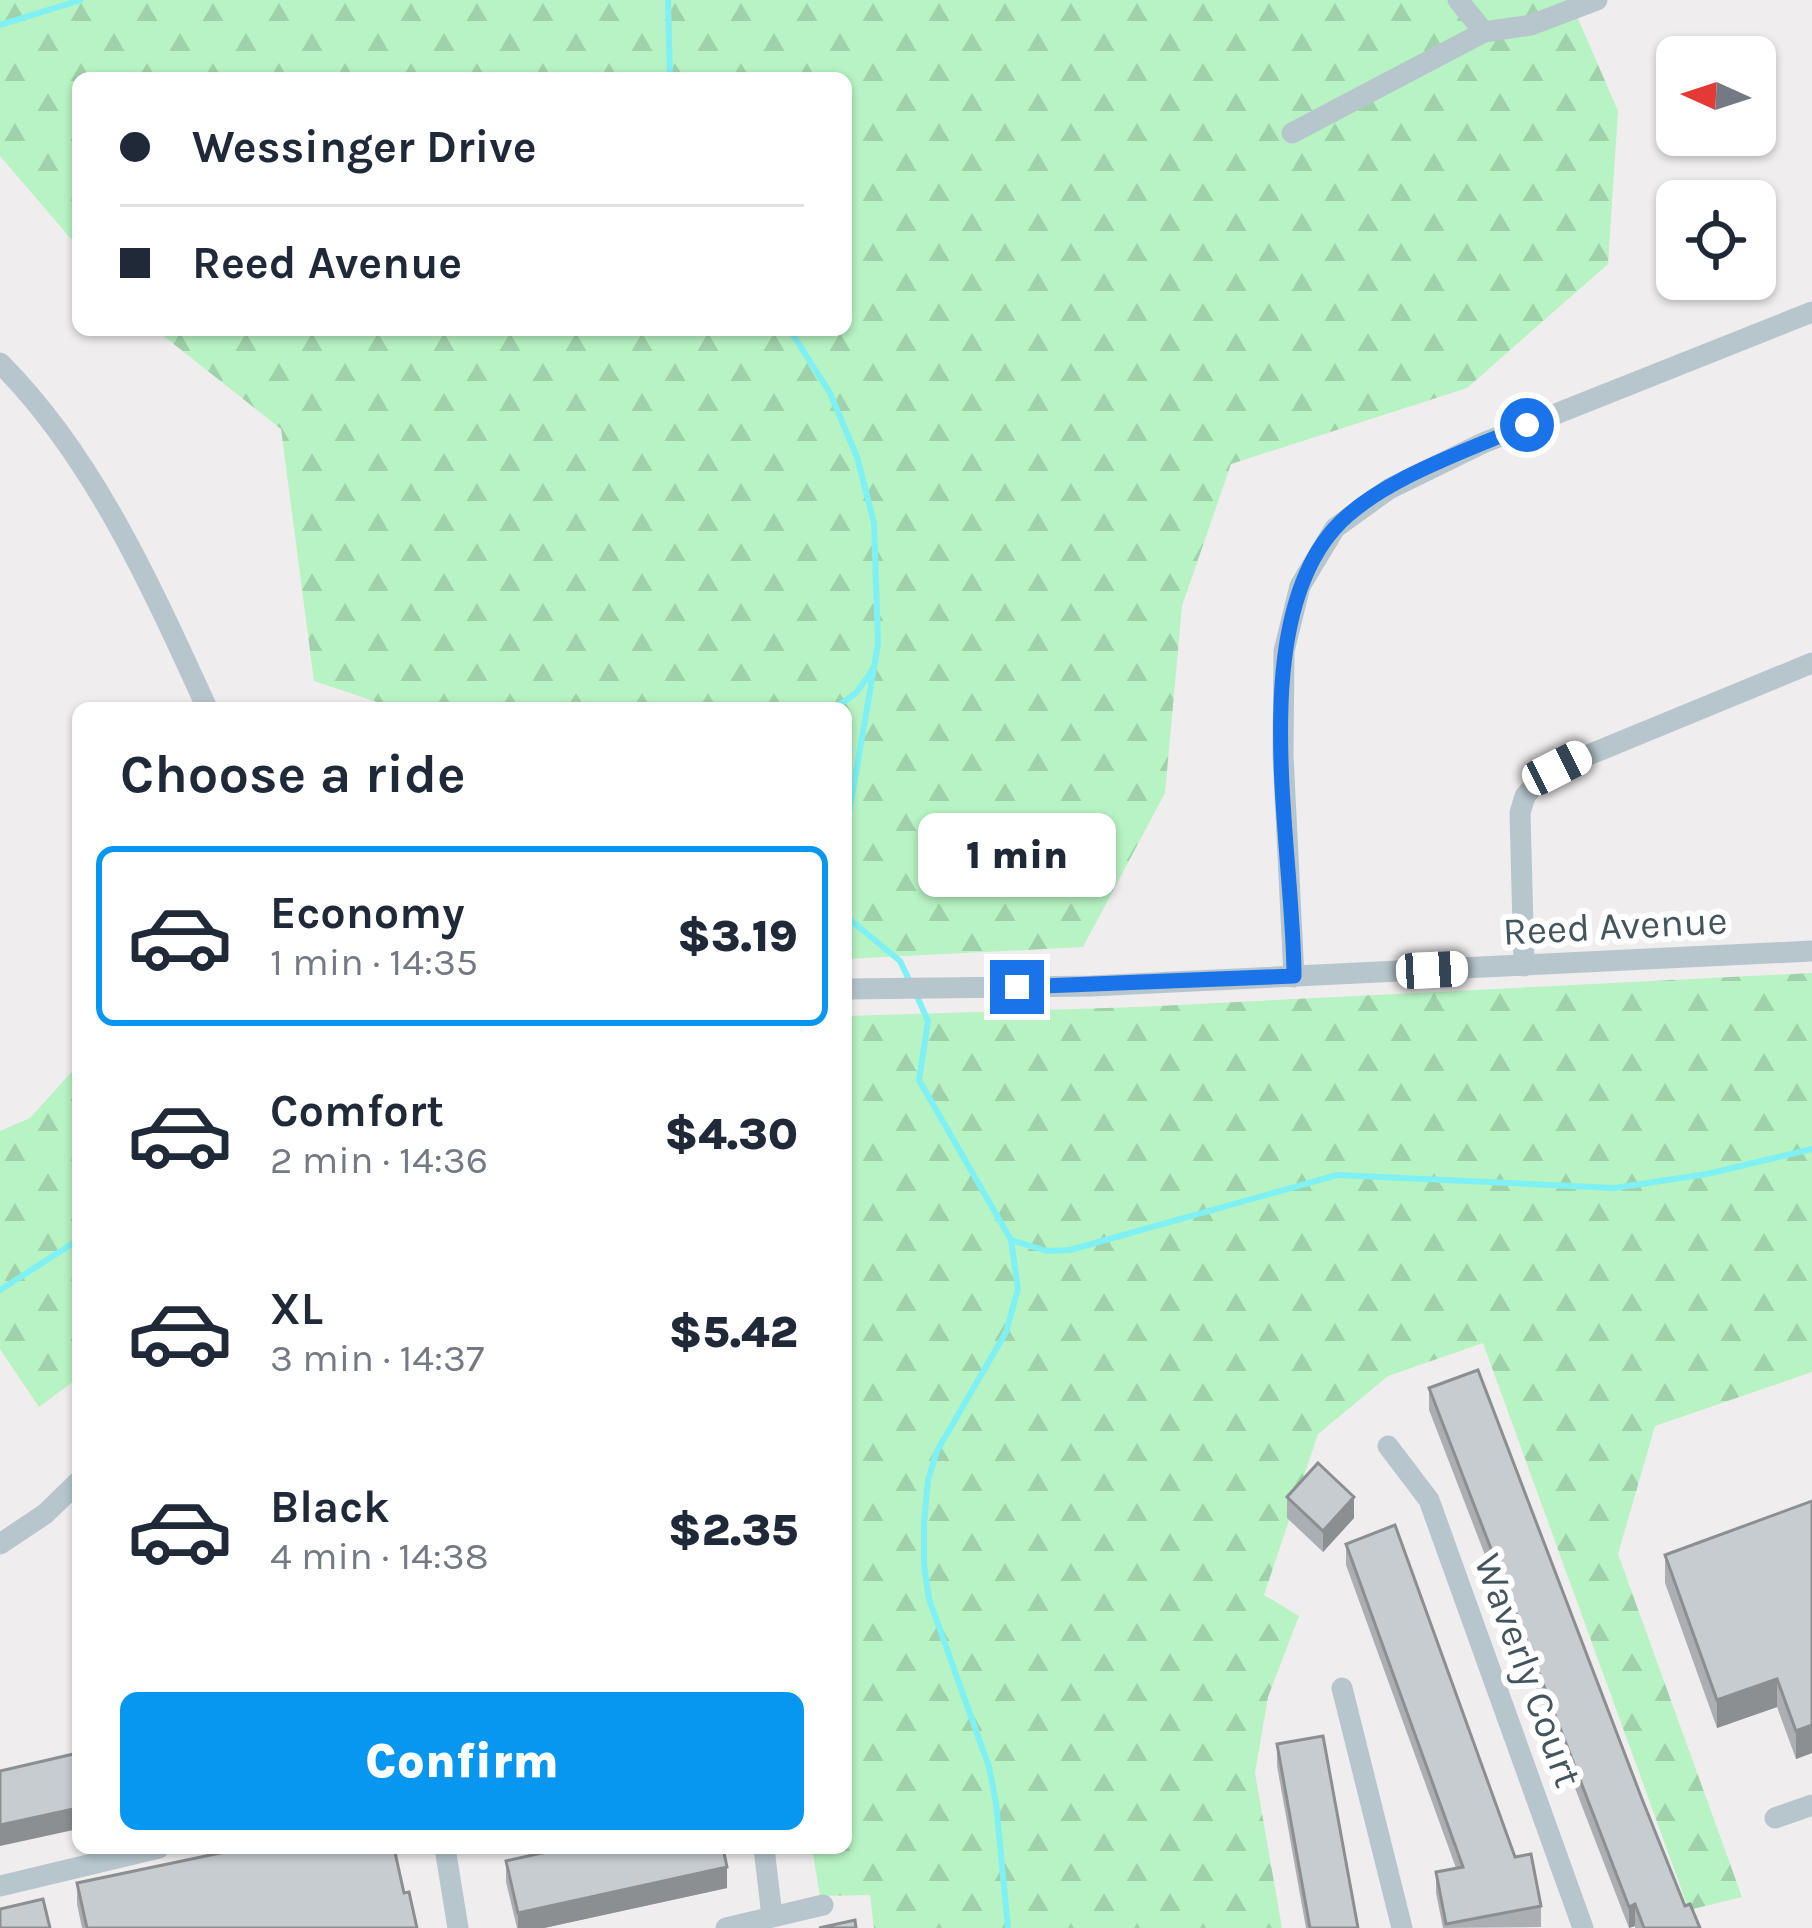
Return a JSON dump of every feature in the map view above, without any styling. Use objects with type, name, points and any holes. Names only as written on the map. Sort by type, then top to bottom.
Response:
[{"type":"street","points":[[1459,0],[1484,32]]},
{"type":"street","points":[[1292,133],[1484,32],[1531,25],[1597,0]]},
{"type":"street","points":[[1294,976],[1282,755],[1284,651],[1300,586],[1335,528],[1389,489],[1464,452],[1812,312]]},
{"type":"street","points":[[0,363],[25,388],[112,513],[204,702]]},
{"type":"street","points":[[1524,966],[1520,813],[1525,796],[1537,782],[1584,754],[1812,663]]},
{"type":"street","name":"Reed Avenue","points":[[852,989],[1294,976],[1812,950]]},
{"type":"street","name":"Waverly Court","points":[[1388,1446],[1429,1500],[1583,1928]]},
{"type":"street","points":[[0,1544],[45,1514],[72,1488]]},
{"type":"street","points":[[1342,1688],[1402,1928]]},
{"type":"street","points":[[1775,1818],[1812,1805]]},
{"type":"street","points":[[0,1886],[134,1854]]},
{"type":"street","points":[[446,1854],[458,1928]]},
{"type":"street","points":[[765,1854],[772,1916]]},
{"type":"street","points":[[726,1928],[824,1905]]},
{"type":"green space","points":[[0,0],[1570,0],[1618,111],[1608,264],[1467,388],[1231,464],[1182,606],[1165,793],[1083,947],[852,959],[852,702],[377,702],[314,681],[281,429],[164,336],[852,336],[852,72],[72,72],[72,240],[0,156]]},
{"type":"green space","points":[[1812,973],[1812,1372],[1655,1426],[1618,1554],[1742,1897],[1689,1910],[1483,1343],[1388,1376],[1318,1434],[1264,1595],[1299,1616],[1268,1697],[1255,1773],[1282,1928],[874,1928],[870,1895],[820,1896],[813,1854],[852,1854],[852,1016],[1138,1007]]},
{"type":"green space","points":[[72,1072],[72,1382],[39,1407],[0,1349],[0,1131],[30,1118]]},
{"type":"building","points":[[1478,1370],[1642,1799],[1685,1906],[1690,1904],[1700,1928],[1644,1928],[1635,1904],[1629,1907],[1429,1388]]},
{"type":"building","points":[[1318,1463],[1354,1497],[1323,1531],[1287,1497]]},
{"type":"building","points":[[1812,1501],[1812,1725],[1796,1731],[1777,1679],[1717,1700],[1665,1555]]},
{"type":"building","points":[[1395,1525],[1515,1857],[1531,1854],[1541,1906],[1446,1924],[1436,1872],[1463,1867],[1346,1544]]},
{"type":"building","points":[[1323,1736],[1358,1928],[1310,1928],[1277,1744]]},
{"type":"building","points":[[72,1754],[72,1809],[0,1825],[0,1771]]},
{"type":"building","points":[[215,1854],[395,1854],[417,1928],[87,1928],[77,1883]]},
{"type":"building","points":[[537,1854],[724,1854],[727,1867],[518,1913],[506,1861]]},
{"type":"building","points":[[43,1899],[50,1928],[0,1928],[0,1909]]},
{"type":"building","points":[[855,1920],[856,1928],[819,1928]]},
{"type":"waterway","points":[[0,25],[81,0]]},
{"type":"waterway","points":[[668,0],[670,72]]},
{"type":"waterway","points":[[794,336],[830,393],[857,457],[874,523],[878,644],[852,796]]},
{"type":"waterway","points":[[843,702],[871,672]]},
{"type":"waterway","points":[[852,921],[900,961],[910,982]]},
{"type":"waterway","points":[[916,994],[928,1021],[919,1080],[1011,1240],[1018,1289],[1006,1332],[937,1451],[928,1480],[924,1523],[929,1599],[989,1767],[1008,1928]]},
{"type":"waterway","points":[[1011,1240],[1047,1251],[1070,1250],[1337,1175],[1614,1188],[1707,1174],[1812,1149]]},
{"type":"waterway","points":[[0,1290],[72,1244]]},
{"type":"route","points":[[1017,987],[1294,976],[1282,700],[1284,651],[1300,586],[1316,553],[1353,512],[1427,469],[1527,425]]}]
